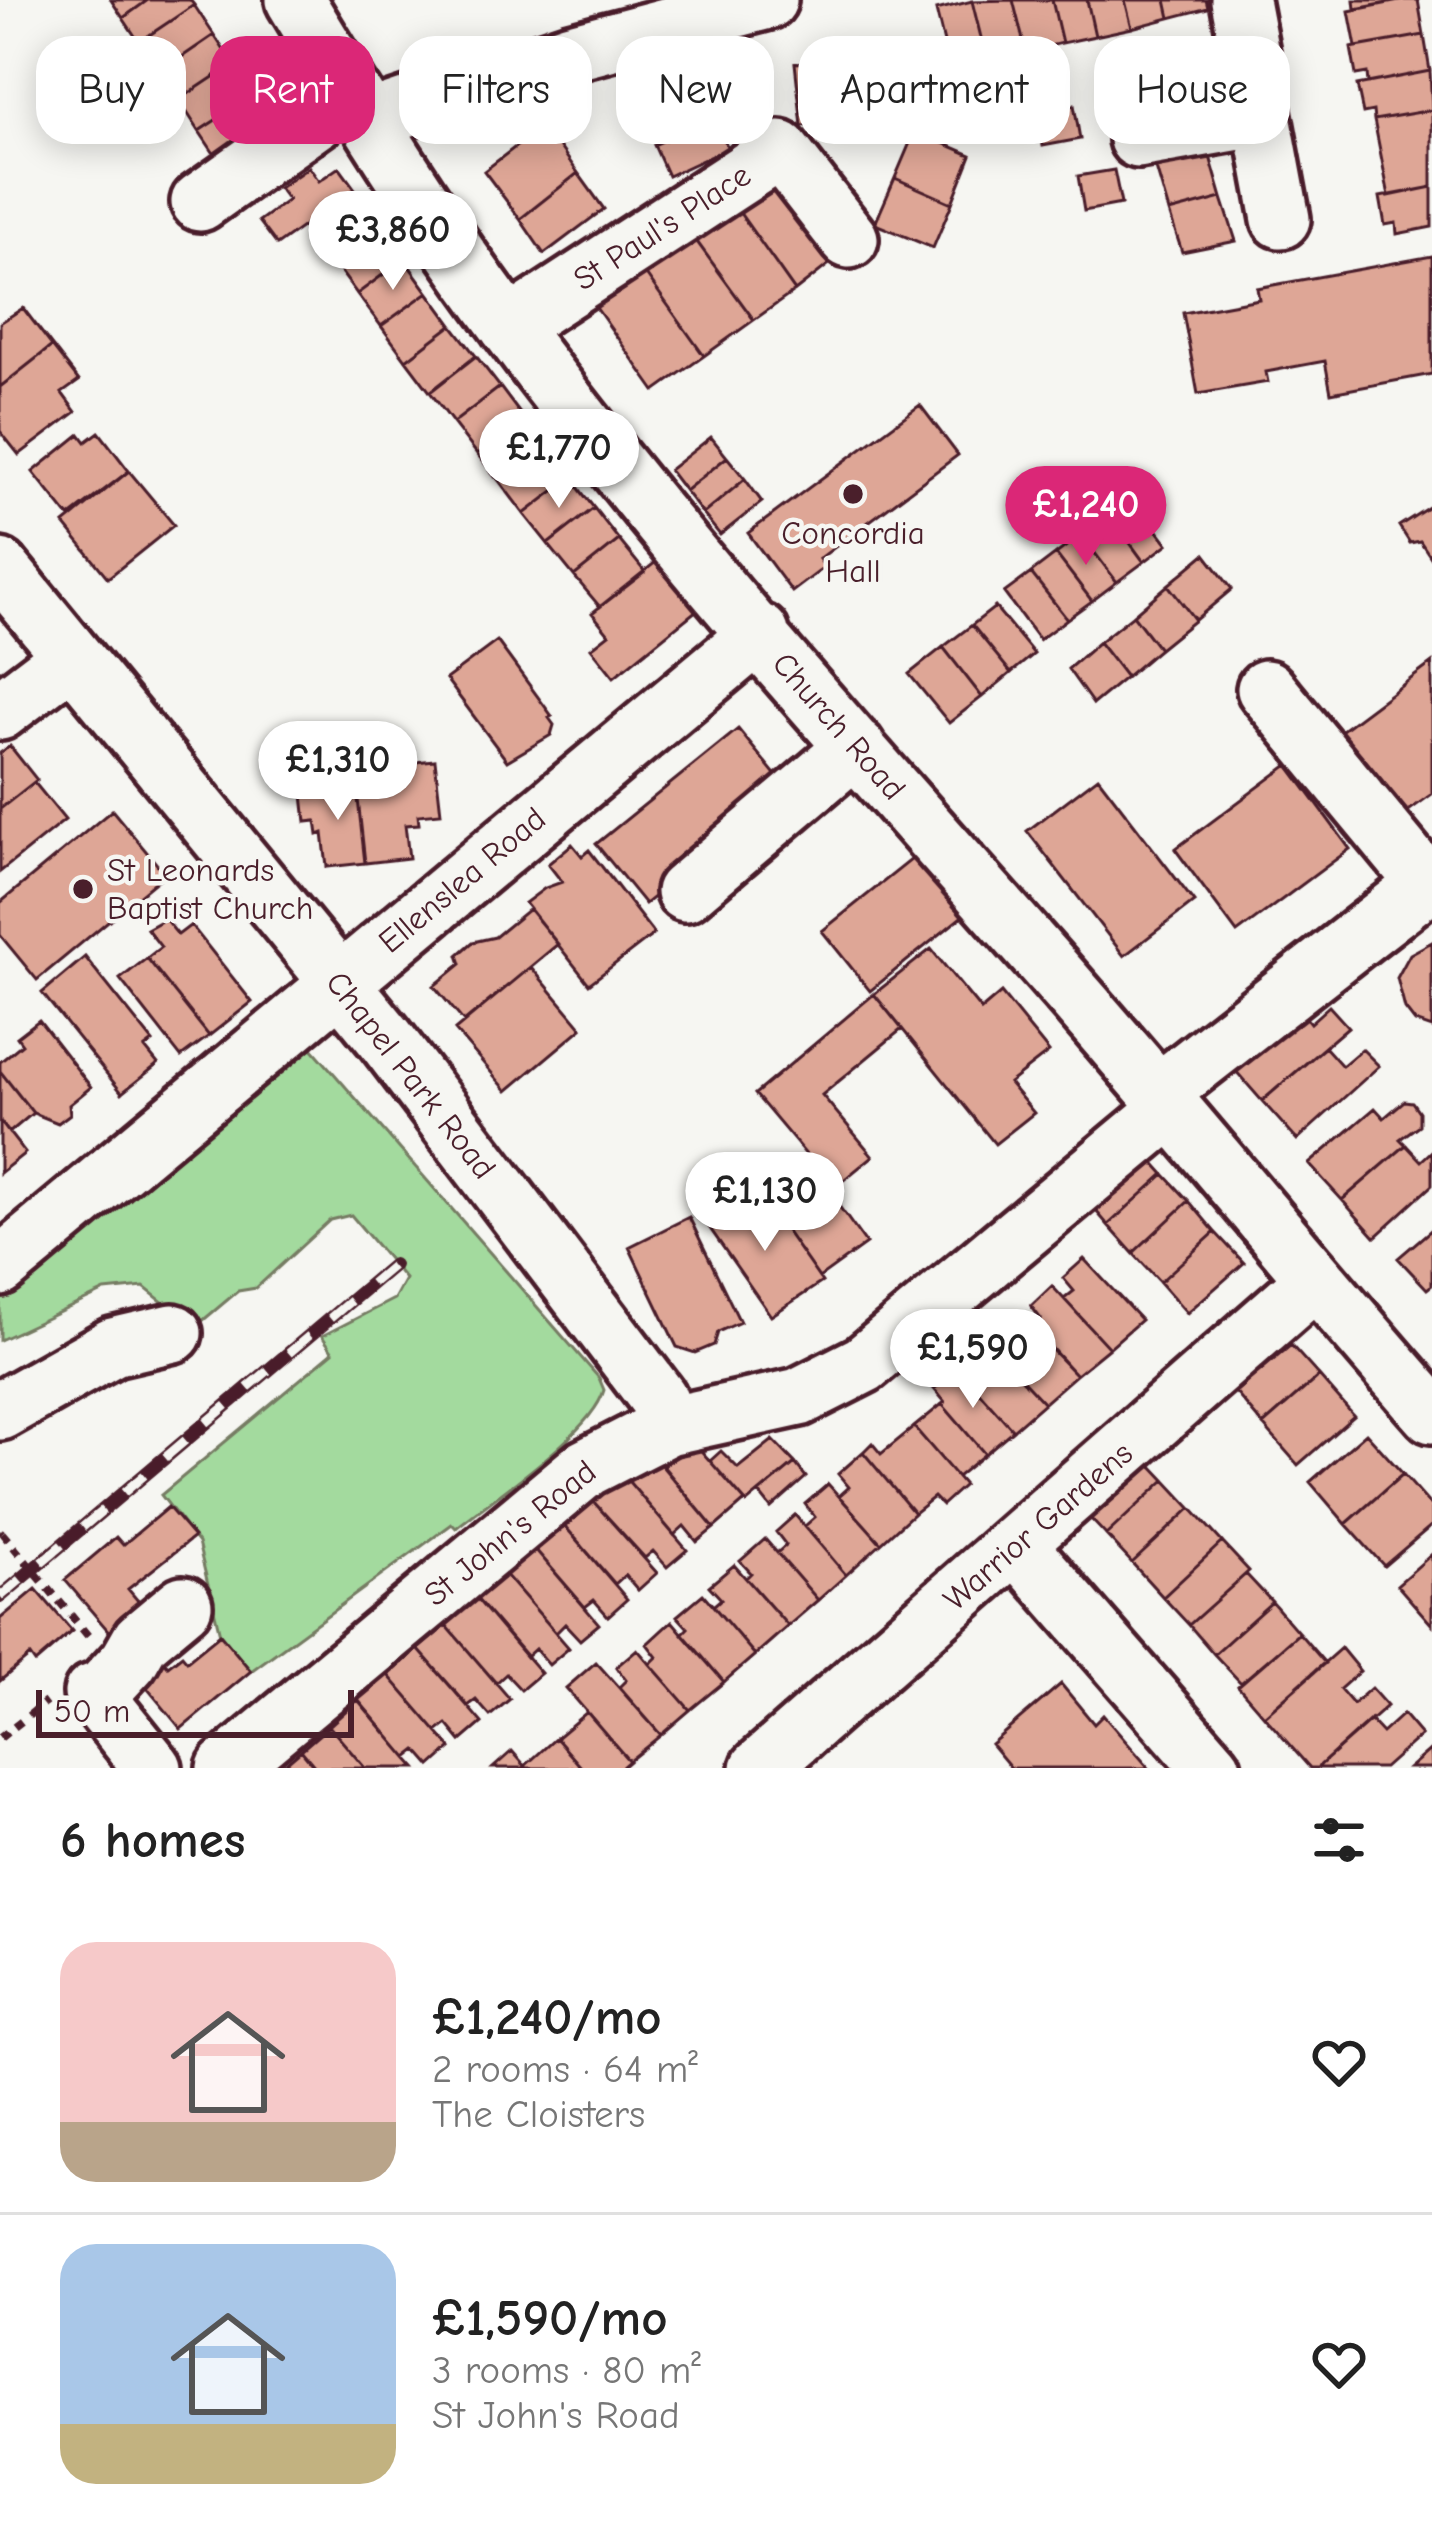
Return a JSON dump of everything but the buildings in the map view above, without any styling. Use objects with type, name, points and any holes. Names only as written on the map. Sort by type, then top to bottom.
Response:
[{"type":"street","name":"Church Road","points":[[295,0],[317,36]]},
{"type":"street","points":[[375,103],[571,52],[673,12],[768,0]]},
{"type":"street","points":[[1240,0],[1247,36]]},
{"type":"street","name":"Church Road","points":[[375,128],[509,327],[686,548],[1432,1414]]},
{"type":"street","points":[[200,202],[298,144]]},
{"type":"street","points":[[1267,144],[1281,219]]},
{"type":"street","name":"St Paul's Place","points":[[509,327],[780,150],[849,239]]},
{"type":"street","name":"Chapel Park Road","points":[[0,568],[339,981],[658,1398],[668,1426]]},
{"type":"street","name":"Ellenslea Road","points":[[0,1267],[760,633]]},
{"type":"street","points":[[0,711],[70,657]]},
{"type":"street","points":[[1266,689],[1429,882]]},
{"type":"street","points":[[685,892],[856,747]]},
{"type":"street","name":"St John's Road","points":[[226,1768],[586,1468],[668,1426],[799,1397],[863,1364],[902,1335],[1165,1100],[1429,882]]},
{"type":"street","name":"Warrior Gardens","points":[[760,1768],[1314,1281]]},
{"type":"street","points":[[0,1411],[113,1347],[173,1333]]},
{"type":"street","points":[[1017,1545],[1212,1768]]},
{"type":"street","points":[[153,1768],[97,1681],[121,1671],[141,1640],[183,1605]]},
{"type":"path","points":[[1,1532],[59,1601],[97,1681]]},
{"type":"green space","points":[[311,1047],[599,1378],[604,1390],[581,1425],[539,1464],[251,1671],[220,1634],[198,1543],[161,1495],[333,1352],[322,1336],[394,1299],[405,1279],[351,1215],[330,1220],[256,1288],[238,1291],[188,1333],[169,1307],[144,1287],[105,1291],[0,1340],[0,1290],[301,1050]]},
{"type":"railway","points":[[0,1597],[393,1265]]},
{"type":"place","name":"Concordia Hall","points":[[853,494]]},
{"type":"place","name":"St Leonards Baptist Church","points":[[83,889]]}]
